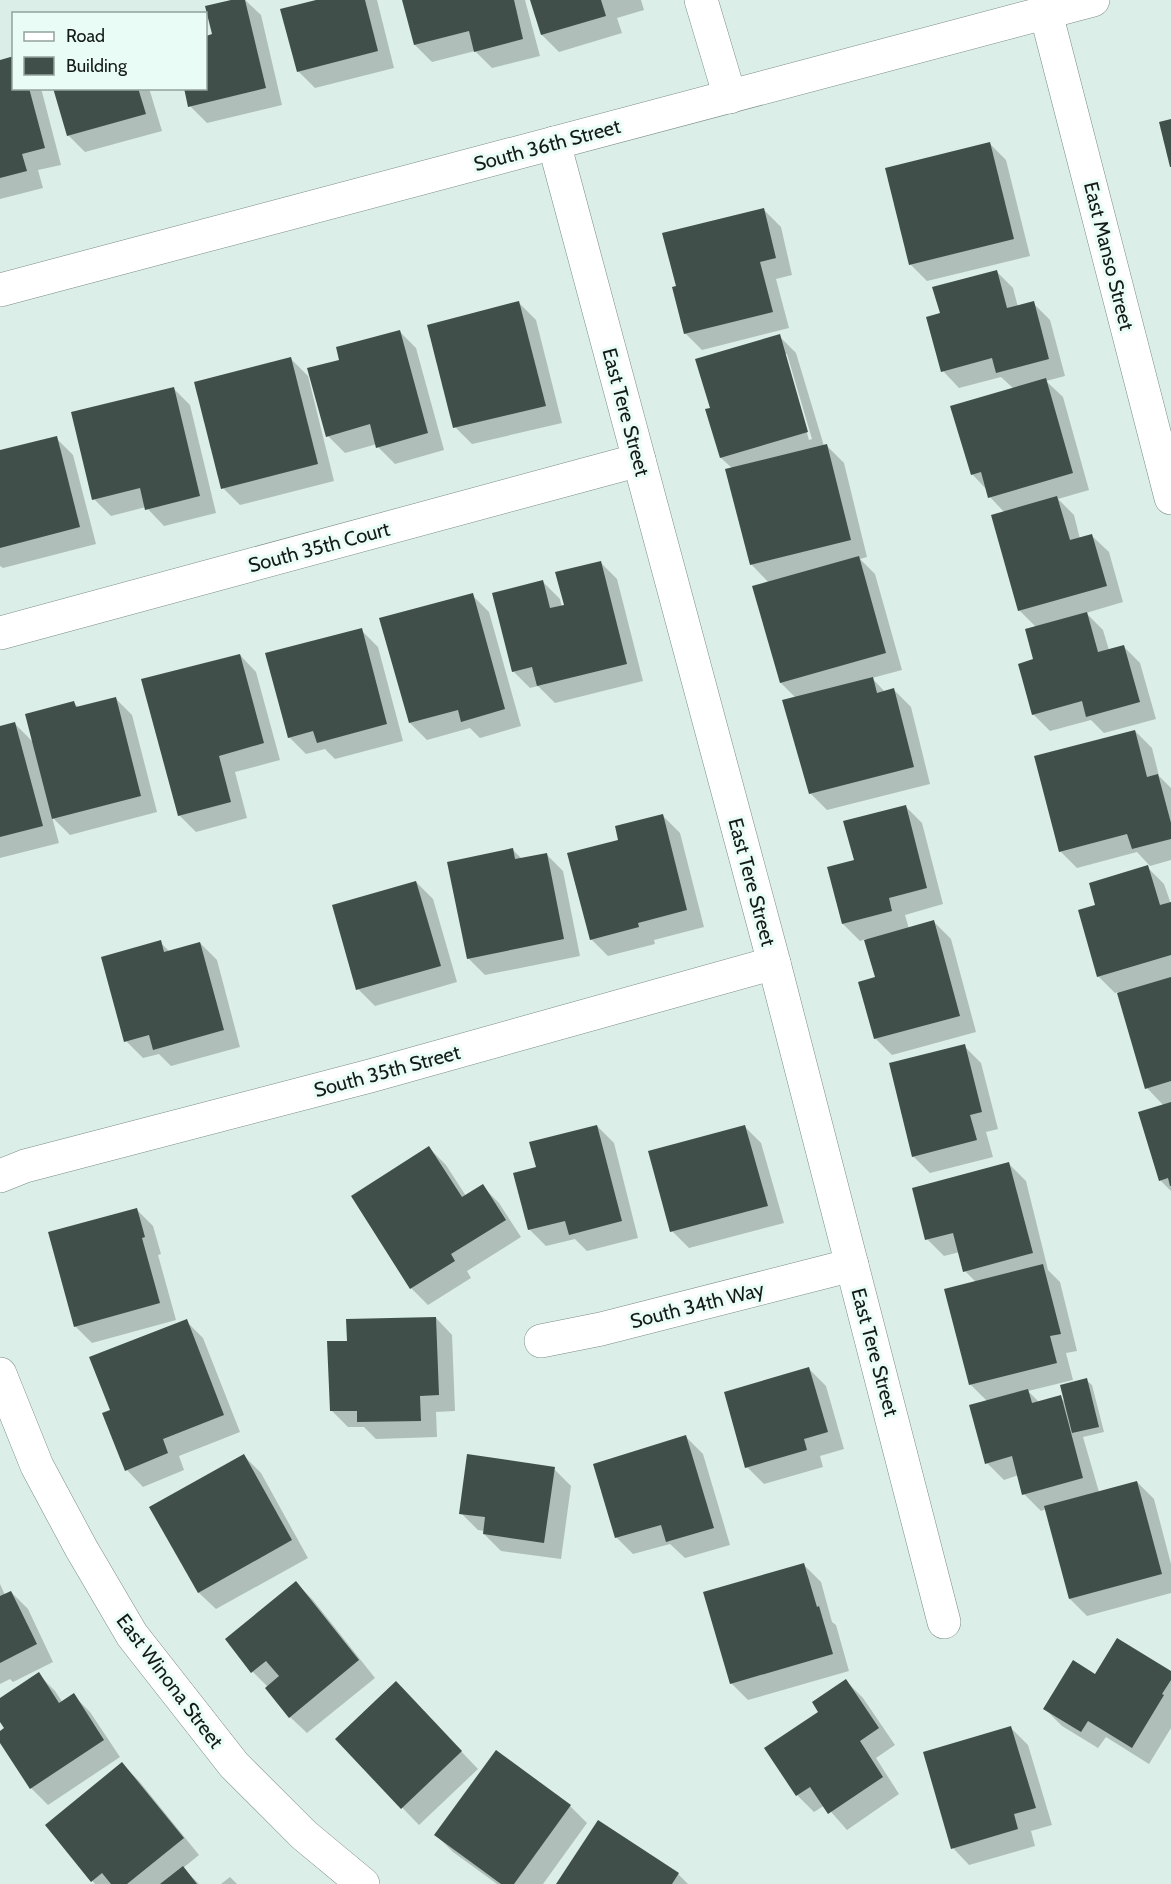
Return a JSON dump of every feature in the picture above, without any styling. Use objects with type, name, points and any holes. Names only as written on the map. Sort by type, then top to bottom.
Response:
[{"type":"street","points":[[701,0],[730,98]]},
{"type":"street","name":"South 36th Street","points":[[0,290],[1094,0]]},
{"type":"street","name":"East Manso Street","points":[[1046,13],[1171,498]]},
{"type":"street","name":"East Tere Street","points":[[554,143],[774,963],[944,1622]]},
{"type":"street","name":"South 35th Court","points":[[0,633],[639,460]]},
{"type":"street","name":"South 35th Street","points":[[0,1176],[25,1166],[370,1076],[774,963]]},
{"type":"street","name":"South 34th Way","points":[[541,1341],[601,1329],[852,1265]]},
{"type":"street","name":"East Winona Street","points":[[0,1374],[37,1466],[81,1548],[132,1635],[234,1765],[304,1835],[363,1884]]},
{"type":"building","points":[[231,0],[245,0],[266,88],[188,107],[184,90],[207,90],[207,36],[212,34],[205,6]]},
{"type":"building","points":[[316,0],[365,0],[378,51],[297,72],[280,9]]},
{"type":"building","points":[[402,0],[514,0],[523,39],[474,52],[469,31],[414,45]]},
{"type":"building","points":[[530,0],[601,0],[606,16],[541,35]]},
{"type":"building","points":[[12,57],[12,90],[30,90],[45,148],[22,154],[27,171],[0,178],[0,60]]},
{"type":"building","points":[[54,90],[139,90],[146,114],[67,136]]},
{"type":"building","points":[[1171,119],[1171,167],[1170,167],[1159,122]]},
{"type":"building","points":[[990,142],[1014,239],[909,265],[885,168]]},
{"type":"building","points":[[764,208],[776,258],[760,262],[773,312],[684,334],[672,287],[676,286],[662,233]]},
{"type":"building","points":[[997,270],[1007,308],[1034,301],[1049,359],[996,373],[992,358],[941,372],[926,317],[940,313],[932,287]]},
{"type":"building","points":[[519,301],[546,406],[453,428],[427,325]]},
{"type":"building","points":[[400,330],[428,433],[376,448],[370,424],[326,437],[307,368],[339,360],[336,347]]},
{"type":"building","points":[[780,334],[808,432],[720,458],[705,409],[710,408],[695,359]]},
{"type":"building","points":[[291,357],[318,464],[221,489],[194,382]]},
{"type":"building","points":[[1046,378],[1073,473],[988,498],[981,472],[971,475],[950,406]]},
{"type":"building","points":[[174,387],[200,496],[145,510],[140,488],[92,500],[71,412]]},
{"type":"building","points":[[57,436],[80,527],[0,548],[0,450]]},
{"type":"building","points":[[827,444],[851,540],[750,565],[725,469]]},
{"type":"building","points":[[1057,496],[1070,540],[1092,534],[1107,586],[1018,611],[991,515]]},
{"type":"building","points":[[859,556],[886,653],[780,683],[752,586]]},
{"type":"building","points":[[601,561],[627,664],[537,686],[532,667],[512,672],[492,593],[543,580],[550,608],[564,605],[555,572]]},
{"type":"building","points":[[473,593],[505,709],[461,722],[458,710],[409,723],[379,618]]},
{"type":"building","points":[[1087,612],[1098,652],[1124,645],[1140,702],[1086,717],[1082,701],[1032,715],[1018,664],[1033,659],[1025,629]]},
{"type":"building","points":[[362,628],[387,724],[317,743],[313,731],[288,738],[265,653]]},
{"type":"building","points":[[240,654],[264,743],[219,756],[231,802],[178,816],[141,679]]},
{"type":"building","points":[[873,677],[877,693],[894,688],[914,767],[809,794],[782,700]]},
{"type":"building","points":[[116,697],[141,796],[52,819],[25,714],[74,701],[76,707]]},
{"type":"building","points":[[15,722],[43,826],[0,837],[0,726]]},
{"type":"building","points":[[1135,730],[1147,777],[1158,774],[1171,823],[1171,839],[1132,849],[1127,834],[1059,852],[1034,756]]},
{"type":"building","points":[[906,805],[927,888],[889,898],[892,911],[842,924],[827,867],[854,860],[843,821]]},
{"type":"building","points":[[663,814],[687,910],[638,923],[639,927],[590,940],[567,853],[618,840],[615,826]]},
{"type":"building","points":[[513,848],[515,859],[547,853],[564,939],[467,959],[447,862]]},
{"type":"building","points":[[1148,865],[1160,905],[1171,902],[1171,955],[1097,977],[1078,910],[1095,905],[1089,883]]},
{"type":"building","points":[[416,881],[441,966],[356,990],[332,905]]},
{"type":"building","points":[[934,920],[960,1016],[874,1039],[858,982],[875,977],[864,940]]},
{"type":"building","points":[[161,940],[164,952],[200,942],[224,1030],[153,1050],[149,1035],[124,1042],[101,957]]},
{"type":"building","points":[[1171,977],[1171,1081],[1145,1089],[1117,993]]},
{"type":"building","points":[[965,1044],[982,1112],[970,1115],[977,1140],[912,1157],[889,1063]]},
{"type":"building","points":[[1171,1102],[1170,1186],[1168,1178],[1159,1181],[1138,1112]]},
{"type":"building","points":[[597,1125],[622,1221],[569,1235],[565,1221],[528,1230],[513,1173],[536,1167],[529,1142]]},
{"type":"building","points":[[745,1125],[768,1206],[670,1232],[648,1151]]},
{"type":"building","points":[[429,1146],[462,1197],[483,1184],[506,1220],[451,1254],[455,1261],[410,1289],[351,1196]]},
{"type":"building","points":[[1009,1162],[1033,1253],[963,1272],[953,1233],[925,1240],[912,1188]]},
{"type":"building","points":[[137,1208],[145,1237],[142,1238],[160,1303],[74,1327],[48,1232]]},
{"type":"building","points":[[1043,1264],[1061,1334],[1050,1336],[1057,1363],[969,1385],[944,1289]]},
{"type":"building","points":[[436,1317],[439,1395],[420,1396],[421,1421],[357,1422],[357,1411],[330,1411],[327,1341],[347,1341],[346,1319]]},
{"type":"building","points":[[187,1319],[224,1415],[163,1439],[168,1453],[125,1471],[102,1413],[110,1410],[89,1357]]},
{"type":"building","points":[[809,1367],[828,1432],[804,1439],[807,1450],[745,1468],[724,1392]]},
{"type":"building","points":[[1087,1378],[1099,1427],[1072,1433],[1060,1385]]},
{"type":"building","points":[[1028,1389],[1032,1403],[1061,1395],[1083,1478],[1022,1495],[1012,1456],[985,1464],[969,1405]]},
{"type":"building","points":[[686,1435],[714,1528],[666,1542],[661,1525],[615,1538],[593,1464]]},
{"type":"building","points":[[244,1454],[292,1540],[198,1593],[149,1507]]},
{"type":"building","points":[[467,1454],[555,1467],[544,1543],[483,1534],[485,1517],[459,1514]]},
{"type":"building","points":[[1137,1481],[1162,1574],[1069,1599],[1044,1506]]},
{"type":"building","points":[[804,1563],[833,1654],[730,1684],[703,1592]]},
{"type":"building","points":[[296,1581],[359,1660],[289,1718],[265,1688],[279,1676],[266,1661],[251,1673],[225,1639]]},
{"type":"building","points":[[11,1591],[37,1644],[0,1663],[0,1596]]},
{"type":"building","points":[[1117,1638],[1171,1671],[1171,1680],[1162,1694],[1164,1695],[1132,1748],[1088,1721],[1081,1732],[1043,1709],[1073,1660],[1095,1674]]},
{"type":"building","points":[[39,1672],[59,1703],[74,1693],[104,1740],[30,1789],[0,1743],[0,1731],[4,1728],[0,1722],[0,1698]]},
{"type":"building","points":[[846,1679],[879,1728],[860,1741],[883,1777],[828,1814],[810,1787],[796,1796],[764,1748],[818,1712],[812,1702]]},
{"type":"building","points":[[396,1681],[462,1751],[401,1809],[335,1739]]},
{"type":"building","points":[[1011,1726],[1036,1808],[1014,1814],[1018,1829],[951,1849],[923,1752]]},
{"type":"building","points":[[496,1750],[571,1805],[514,1884],[501,1884],[434,1835]]},
{"type":"building","points":[[122,1762],[184,1838],[127,1884],[111,1884],[102,1873],[91,1882],[45,1825]]},
{"type":"building","points":[[598,1820],[679,1873],[672,1884],[556,1884]]},
{"type":"building","points":[[183,1866],[197,1884],[160,1884]]}]
